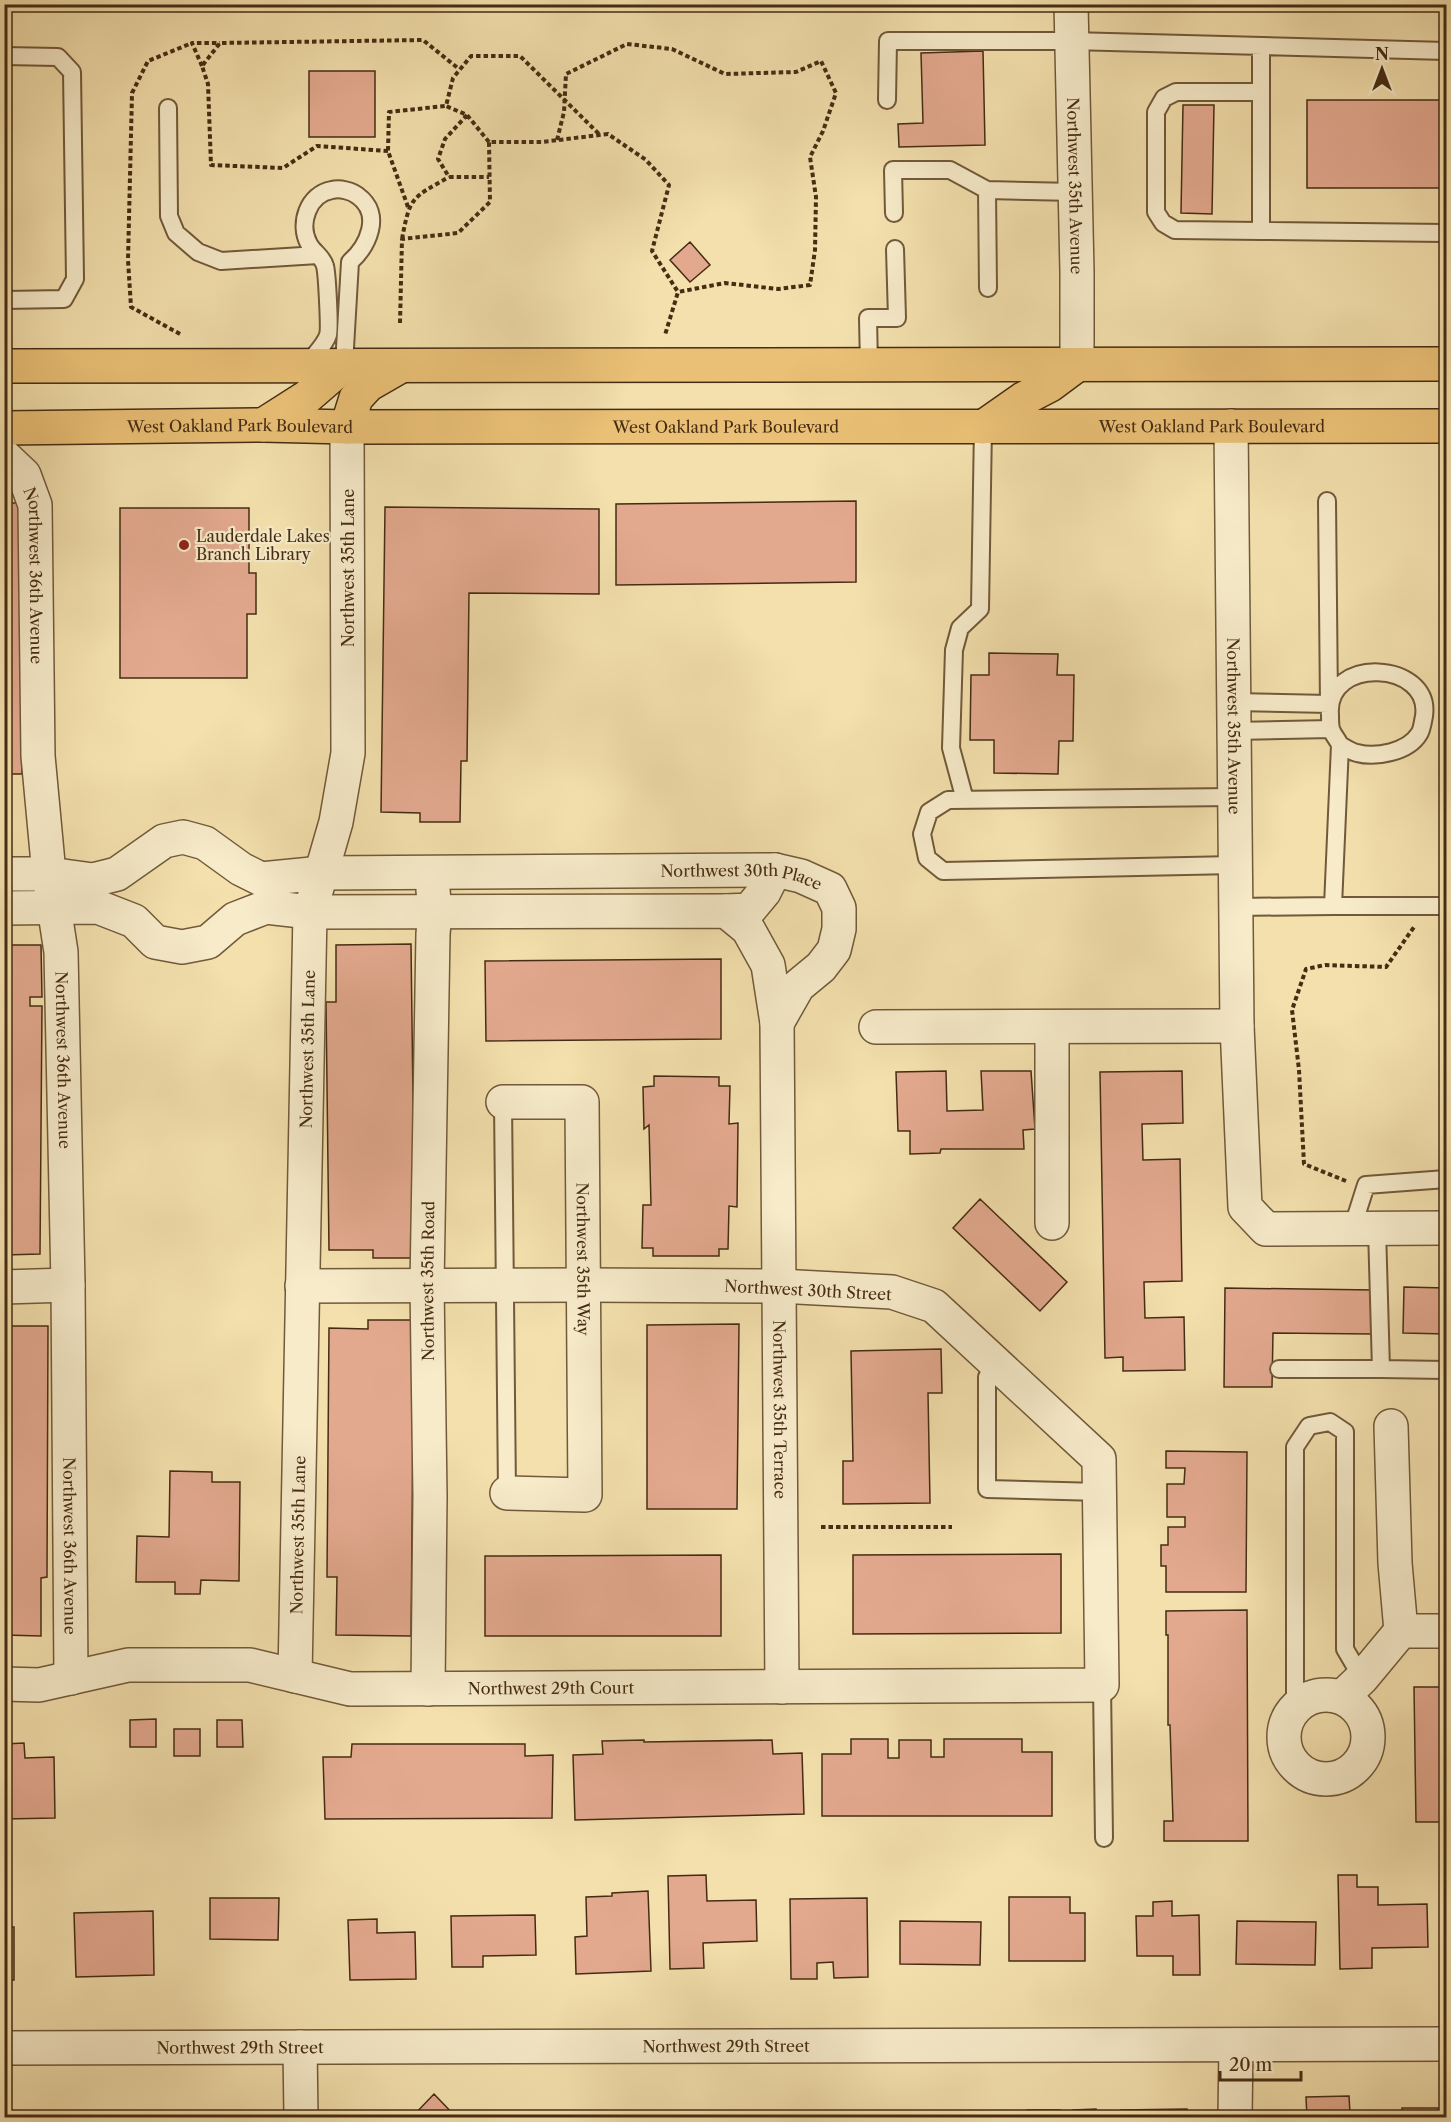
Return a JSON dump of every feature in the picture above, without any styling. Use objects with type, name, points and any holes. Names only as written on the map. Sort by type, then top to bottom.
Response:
[{"type":"main road","points":[[4,366],[1446,364]]},
{"type":"main road","points":[[263,425],[307,397],[344,365]]},
{"type":"main road","points":[[983,427],[1023,399],[1050,385],[1077,365]]},
{"type":"main road","points":[[347,427],[356,398],[368,385],[401,366]]},
{"type":"main road","name":"West Oakland Park Boulevard","points":[[4,428],[263,425],[347,427],[1446,426]]},
{"type":"street","name":"Northwest 35th Avenue","points":[[1071,4],[1077,365]]},
{"type":"street","name":"Northwest 35th Avenue","points":[[1231,426],[1237,1026],[1245,1207],[1266,1229],[1364,1229]]},
{"type":"street","name":"Northwest 35th Lane","points":[[295,1676],[310,912],[336,822],[348,753],[347,427]]},
{"type":"street","name":"Northwest 36th Avenue","points":[[4,456],[24,475],[35,505],[38,756],[49,873],[61,952],[68,1285],[71,1678]]},
{"type":"street","name":"Northwest 30th Place","points":[[4,874],[49,873],[93,880],[117,873],[164,841],[183,837],[205,843],[241,869],[261,879],[322,873],[776,870],[801,876],[830,889],[839,908],[834,950],[821,967],[798,986],[777,1023]]},
{"type":"street","points":[[726,911],[749,910],[764,892],[776,870]]},
{"type":"street","name":"Northwest 35th Road","points":[[428,1689],[430,1485],[427,1285],[435,912],[431,873]]},
{"type":"street","name":"Northwest 30th Place","points":[[4,908],[98,907],[134,921],[155,942],[182,947],[208,942],[235,919],[266,907],[310,912],[726,911],[748,929],[768,964],[777,1023]]},
{"type":"street","name":"Northwest 35th Terrace","points":[[777,1023],[782,1687]]},
{"type":"street","points":[[876,1027],[1237,1026]]},
{"type":"street","points":[[1052,1027],[1052,1223]]},
{"type":"street","name":"Northwest 35th Way","points":[[502,1102],[582,1102],[585,1495],[507,1493]]},
{"type":"street","points":[[1364,1229],[1446,1228]]},
{"type":"street","points":[[4,1287],[68,1285]]},
{"type":"street","name":"Northwest 30th Street","points":[[302,1286],[779,1286],[892,1292],[934,1306],[1099,1460],[1102,1685]]},
{"type":"street","points":[[1352,1688],[1356,1706],[1365,1720],[1369,1737],[1366,1753],[1357,1767],[1343,1777],[1326,1780],[1310,1777],[1296,1768],[1286,1754],[1283,1738],[1286,1721],[1295,1707],[1309,1698],[1352,1688],[1401,1631],[1395,1563],[1391,1426]]},
{"type":"street","points":[[1401,1631],[1446,1631]]},
{"type":"street","name":"Northwest 29th Court","points":[[4,1684],[39,1685],[128,1665],[250,1665],[350,1689],[1102,1685]]},
{"type":"street","name":"Northwest 29th Street","points":[[4,2048],[1446,2044]]},
{"type":"street","points":[[1235,2118],[1236,2045]]},
{"type":"street","points":[[300,2047],[301,2118]]},
{"type":"lane","points":[[887,100],[888,41],[1071,41],[1446,51]]},
{"type":"lane","points":[[1261,46],[1262,231]]},
{"type":"lane","points":[[4,56],[58,57],[72,72],[75,279],[64,299],[4,300]]},
{"type":"lane","points":[[1261,92],[1176,92],[1164,98],[1156,112],[1156,212],[1163,223],[1175,230],[1446,233]]},
{"type":"lane","points":[[168,108],[170,216],[176,233],[198,252],[221,261],[318,255]]},
{"type":"lane","points":[[894,213],[893,170],[950,170],[987,190],[1075,192]]},
{"type":"lane","points":[[307,365],[328,334],[325,264],[309,245],[304,230],[306,211],[315,197],[333,190],[352,192],[363,200],[369,207],[372,221],[368,238],[361,252],[350,262],[344,365]]},
{"type":"lane","points":[[987,190],[988,288]]},
{"type":"lane","points":[[869,365],[868,318],[897,318],[895,249]]},
{"type":"lane","points":[[965,800],[951,748],[954,650],[960,628],[980,609],[983,427]]},
{"type":"lane","points":[[1327,501],[1329,704],[1331,729],[1340,745],[1334,906]]},
{"type":"lane","points":[[1329,704],[1335,691],[1345,680],[1365,673],[1389,672],[1408,680],[1420,694],[1424,713],[1419,734],[1402,748],[1379,756],[1356,753],[1340,745]]},
{"type":"lane","points":[[1233,716],[1329,704]]},
{"type":"lane","points":[[1233,716],[1331,729]]},
{"type":"lane","points":[[1234,797],[948,800],[929,812],[922,834],[927,858],[943,871],[1235,864]]},
{"type":"lane","points":[[1235,907],[1446,906]]},
{"type":"lane","points":[[502,1102],[507,1493]]},
{"type":"lane","points":[[1382,1369],[1364,1229],[1366,1185],[1446,1179]]},
{"type":"lane","points":[[996,1363],[987,1377],[987,1489],[1100,1492]]},
{"type":"lane","points":[[1279,1369],[1446,1370]]},
{"type":"lane","points":[[1295,1707],[1295,1447],[1310,1426],[1330,1422],[1345,1432],[1345,1649],[1352,1688]]},
{"type":"lane","points":[[1102,1685],[1104,1839]]},
{"type":"path","points":[[189,339],[131,307],[128,260],[132,93],[148,61],[192,43],[423,40],[459,69]]},
{"type":"path","points":[[192,43],[208,84],[210,165],[283,168],[317,146],[388,151]]},
{"type":"path","points":[[202,66],[220,43]]},
{"type":"path","points":[[557,140],[564,112],[566,74],[627,44],[672,49],[725,74],[796,72],[821,61],[836,93],[823,131],[810,157],[816,197],[815,250],[810,285],[778,289],[725,283],[678,292]]},
{"type":"path","points":[[446,106],[453,78],[471,56],[520,56],[599,135]]},
{"type":"path","points":[[402,239],[458,233],[490,202],[489,142],[467,114],[446,106],[389,112],[388,151],[408,207]]},
{"type":"path","points":[[449,177],[438,159],[445,139],[467,114]]},
{"type":"path","points":[[489,142],[557,140],[608,134],[646,160],[669,185],[652,251],[678,292],[665,335]]},
{"type":"path","points":[[400,323],[402,239],[408,207],[419,194],[449,177],[489,177]]},
{"type":"path","points":[[1356,1184],[1304,1164],[1299,1070],[1292,1010],[1306,969],[1325,965],[1386,967],[1414,926]]},
{"type":"path","points":[[821,1527],[952,1527]]},
{"type":"building","points":[[983,51],[985,145],[899,147],[898,124],[923,123],[921,53]]},
{"type":"building","points":[[309,71],[375,71],[375,137],[309,137]]},
{"type":"building","points":[[1307,100],[1446,100],[1446,188],[1307,188]]},
{"type":"building","points":[[1183,105],[1214,105],[1212,214],[1181,213]]},
{"type":"building","points":[[690,242],[710,265],[690,282],[670,260]]},
{"type":"building","points":[[856,501],[856,582],[616,585],[616,504]]},
{"type":"building","points":[[4,503],[19,503],[22,774],[4,774]]},
{"type":"building","points":[[385,507],[599,509],[599,594],[469,593],[467,761],[461,761],[460,822],[420,822],[420,813],[381,812]]},
{"type":"building","points":[[120,508],[249,508],[249,573],[256,573],[256,614],[247,614],[247,678],[120,678]]},
{"type":"building","points":[[989,653],[1058,654],[1057,675],[1074,675],[1073,741],[1059,741],[1058,774],[994,773],[994,740],[970,740],[971,675],[989,675]]},
{"type":"building","points":[[411,944],[415,1258],[373,1258],[373,1250],[329,1250],[326,1002],[336,1002],[336,945]]},
{"type":"building","points":[[4,945],[41,945],[42,997],[30,997],[30,1006],[42,1006],[40,1254],[4,1255]]},
{"type":"building","points":[[721,959],[721,1039],[486,1041],[485,961]]},
{"type":"building","points":[[946,1071],[947,1111],[983,1110],[981,1071],[1031,1071],[1035,1129],[1023,1130],[1024,1149],[941,1149],[940,1153],[910,1154],[910,1131],[898,1131],[896,1072]]},
{"type":"building","points":[[1182,1071],[1183,1123],[1142,1124],[1143,1160],[1180,1159],[1182,1281],[1144,1282],[1145,1318],[1184,1317],[1185,1370],[1123,1371],[1123,1357],[1105,1358],[1100,1072]]},
{"type":"building","points":[[654,1076],[719,1077],[719,1086],[730,1086],[729,1124],[738,1123],[737,1207],[729,1206],[728,1249],[719,1249],[719,1256],[653,1256],[653,1248],[642,1248],[643,1205],[651,1205],[649,1125],[644,1129],[643,1087],[654,1086]]},
{"type":"building","points":[[980,1199],[1067,1282],[1040,1311],[953,1228]]},
{"type":"building","points":[[1404,1287],[1446,1288],[1446,1334],[1403,1333]]},
{"type":"building","points":[[1225,1288],[1374,1290],[1373,1334],[1273,1333],[1272,1387],[1224,1387]]},
{"type":"building","points":[[368,1320],[414,1320],[411,1636],[336,1635],[337,1577],[327,1577],[329,1328],[368,1329]]},
{"type":"building","points":[[739,1324],[737,1509],[647,1509],[647,1325]]},
{"type":"building","points":[[4,1326],[48,1326],[47,1577],[41,1578],[41,1636],[4,1635]]},
{"type":"building","points":[[941,1349],[942,1393],[928,1393],[930,1503],[843,1504],[843,1461],[853,1461],[851,1351]]},
{"type":"building","points":[[1446,1444],[1446,1532],[1443,1532],[1442,1445]]},
{"type":"building","points":[[1166,1451],[1247,1452],[1246,1592],[1166,1592],[1166,1566],[1161,1566],[1161,1545],[1168,1545],[1168,1527],[1185,1527],[1185,1517],[1167,1517],[1167,1484],[1184,1484],[1185,1468],[1166,1468]]},
{"type":"building","points":[[170,1471],[212,1472],[212,1482],[240,1482],[239,1581],[201,1580],[200,1594],[175,1594],[175,1582],[136,1582],[137,1536],[169,1537]]},
{"type":"building","points":[[1061,1554],[1061,1633],[853,1634],[853,1555]]},
{"type":"building","points":[[721,1555],[721,1636],[485,1636],[485,1556]]},
{"type":"building","points":[[1247,1610],[1248,1841],[1164,1841],[1164,1821],[1173,1821],[1166,1611]]},
{"type":"building","points":[[1414,1687],[1446,1687],[1446,1822],[1416,1822]]},
{"type":"building","points":[[156,1719],[156,1747],[130,1747],[130,1720]]},
{"type":"building","points":[[217,1720],[242,1720],[243,1747],[217,1747]]},
{"type":"building","points":[[174,1729],[200,1729],[200,1756],[174,1756]]},
{"type":"building","points":[[851,1739],[888,1739],[888,1758],[899,1758],[899,1740],[931,1740],[931,1757],[944,1757],[944,1739],[1022,1739],[1022,1752],[1052,1752],[1052,1816],[822,1816],[822,1754],[851,1754]]},
{"type":"building","points":[[644,1740],[644,1742],[772,1740],[773,1754],[802,1753],[804,1814],[575,1820],[573,1755],[603,1754],[602,1741]]},
{"type":"building","points":[[24,1743],[25,1758],[54,1757],[55,1818],[4,1819],[4,1744]]},
{"type":"building","points":[[352,1744],[525,1744],[525,1756],[553,1755],[552,1818],[325,1819],[323,1757],[351,1757]]},
{"type":"building","points":[[706,1875],[707,1901],[756,1900],[757,1941],[703,1943],[704,1968],[670,1969],[668,1876]]},
{"type":"building","points":[[1338,1875],[1357,1875],[1357,1887],[1378,1887],[1378,1905],[1427,1904],[1428,1947],[1372,1948],[1372,1968],[1340,1969]]},
{"type":"building","points":[[648,1891],[651,1971],[576,1974],[575,1937],[587,1936],[586,1897]]},
{"type":"building","points":[[1009,1897],[1070,1897],[1070,1913],[1085,1913],[1085,1961],[1009,1961]]},
{"type":"building","points":[[210,1898],[279,1898],[278,1940],[210,1939]]},
{"type":"building","points":[[867,1898],[868,1977],[834,1978],[833,1962],[817,1963],[817,1979],[791,1979],[790,1899]]},
{"type":"building","points":[[1172,1901],[1172,1916],[1199,1915],[1200,1975],[1173,1975],[1173,1956],[1137,1956],[1136,1916],[1153,1916],[1153,1902]]},
{"type":"building","points":[[153,1911],[154,1975],[76,1977],[74,1913]]},
{"type":"building","points":[[535,1915],[536,1955],[483,1956],[483,1967],[452,1967],[451,1916]]},
{"type":"building","points":[[377,1919],[377,1933],[415,1932],[416,1979],[350,1980],[348,1920]]},
{"type":"building","points":[[900,1921],[981,1922],[980,1965],[900,1964]]},
{"type":"building","points":[[1237,1921],[1316,1922],[1315,1965],[1236,1964]]},
{"type":"building","points":[[4,1927],[14,1927],[14,1980],[4,1980]]},
{"type":"building","points":[[434,2094],[457,2118],[411,2118]]},
{"type":"building","points":[[1349,2096],[1350,2114],[1363,2113],[1363,2118],[1307,2118],[1306,2097]]},
{"type":"building","points":[[1402,2108],[1438,2108],[1439,2117],[1446,2118],[1402,2118]]},
{"type":"building","points":[[1096,2109],[1096,2118],[1073,2118],[1073,2110]]},
{"type":"building","points":[[1187,2109],[1187,2118],[1121,2118],[1121,2110]]},
{"type":"building","points":[[1027,2110],[1060,2110],[1060,2118],[1027,2118]]},
{"type":"building","points":[[580,2111],[647,2111],[647,2118],[580,2118]]},
{"type":"building","points":[[904,2111],[926,2111],[926,2118],[904,2118]]},
{"type":"building","points":[[945,2111],[965,2111],[964,2118],[945,2118]]},
{"type":"building","points":[[718,2113],[718,2118],[677,2118],[677,2114]]},
{"type":"building","points":[[261,2115],[261,2118],[195,2118],[195,2116]]},
{"type":"building","points":[[772,2115],[841,2116],[841,2118],[772,2118]]},
{"type":"place","name":"Lauderdale Lakes Branch Library","points":[[184,545]]}]
